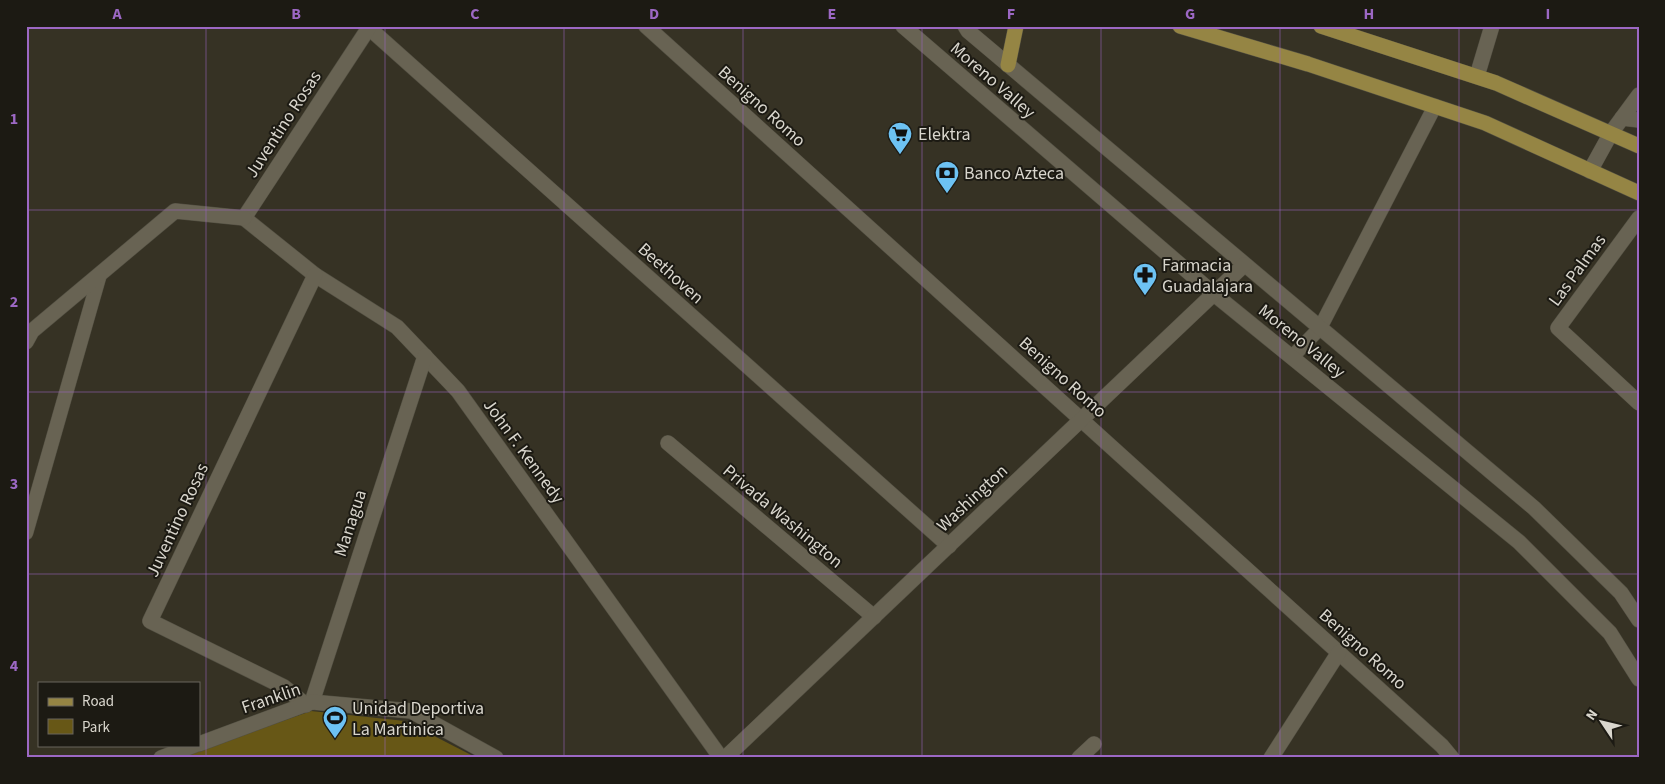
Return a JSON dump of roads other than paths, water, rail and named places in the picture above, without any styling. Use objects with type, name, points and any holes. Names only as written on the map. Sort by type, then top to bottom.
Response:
[{"type":"main road","points":[[1008,65],[1016,26]]},
{"type":"main road","points":[[1180,26],[1308,64],[1485,123],[1639,193]]},
{"type":"main road","points":[[1321,26],[1342,31],[1476,76],[1639,146]]},
{"type":"street","name":"Benigno Romo","points":[[646,26],[1339,652],[1443,754]]},
{"type":"street","name":"Moreno Valley","points":[[902,26],[1214,294],[1519,542],[1610,633],[1639,679]]},
{"type":"street","name":"Moreno Valley","points":[[965,26],[968,31],[1244,265],[1534,508],[1621,593],[1639,620]]},
{"type":"street","points":[[1476,76],[1492,26]]},
{"type":"street","name":"Juventino Rosas","points":[[244,218],[369,27]]},
{"type":"street","name":"Beethoven","points":[[369,27],[948,546]]},
{"type":"street","points":[[1590,171],[1611,133],[1639,95]]},
{"type":"street","points":[[1622,118],[1639,120]]},
{"type":"street","points":[[26,342],[32,331],[175,211],[244,218]]},
{"type":"street","name":"John F. Kennedy","points":[[244,218],[314,274],[397,327],[458,391],[721,758]]},
{"type":"street","name":"Las Palmas","points":[[1639,218],[1558,328],[1639,403]]},
{"type":"street","name":"Washington","points":[[725,758],[1244,265]]},
{"type":"street","name":"Juventino Rosas","points":[[309,704],[284,687],[150,621],[314,274]]},
{"type":"street","name":"Managua","points":[[309,704],[425,356]]},
{"type":"street","name":"Privada Washington","points":[[668,443],[874,616]]},
{"type":"street","points":[[1271,758],[1339,652]]},
{"type":"street","name":"Franklin","points":[[200,744],[309,704],[411,711],[496,758]]},
{"type":"street","points":[[1079,758],[1094,744]]},
{"type":"street","name":"Franklin","points":[[161,758],[194,746]]},
{"type":"lane","points":[[1292,358],[1320,328],[1435,106]]},
{"type":"lane","points":[[26,533],[100,274]]},
{"type":"place","name":"Elektra","points":[[900,155]]},
{"type":"place","name":"Banco Azteca","points":[[947,194]]},
{"type":"place","name":"Farmacia Guadalajara","points":[[1145,296]]},
{"type":"place","name":"Unidad Deportiva La Martinica","points":[[335,739]]}]
